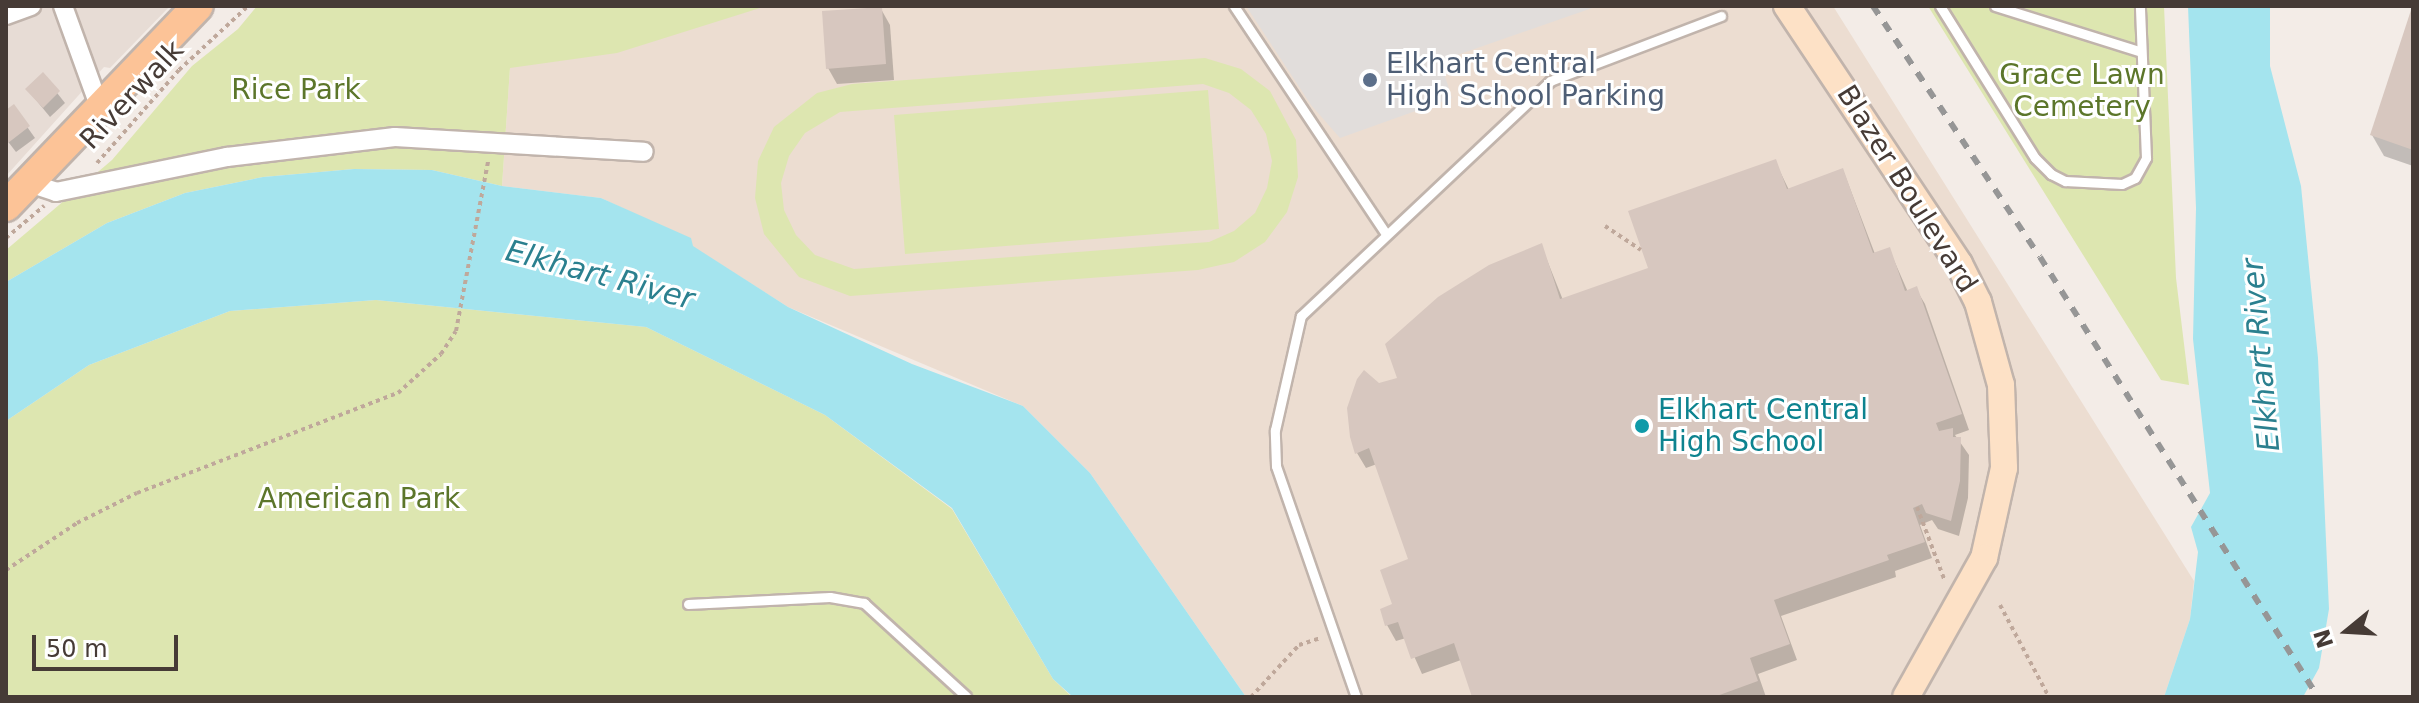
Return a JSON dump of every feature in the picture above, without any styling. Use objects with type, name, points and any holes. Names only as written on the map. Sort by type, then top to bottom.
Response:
[{"type":"main road","points":[[6,206],[42,187],[100,108],[198,6]]},
{"type":"main road","name":"Blazer Boulevard","points":[[1787,6],[1959,264],[1978,302],[2001,385],[2004,468],[1989,543],[1959,610],[1906,697]]},
{"type":"street","points":[[6,15],[31,6]]},
{"type":"street","points":[[63,6],[100,108]]},
{"type":"street","points":[[42,187],[227,157],[395,137],[644,152]]},
{"type":"lane","points":[[1234,6],[1386,234]]},
{"type":"lane","points":[[1940,6],[2035,158],[2065,181],[2122,184],[2143,169],[2140,6]]},
{"type":"lane","points":[[1995,6],[2139,51]]},
{"type":"lane","points":[[1356,697],[1276,466],[1275,430],[1301,316],[1550,81],[1721,16]]},
{"type":"lane","points":[[688,604],[830,597],[864,603],[966,697]]},
{"type":"path","name":"Riverwalk","points":[[88,169],[116,147],[179,70],[248,6]]},
{"type":"path","points":[[6,570],[77,523],[137,493],[398,393],[441,354],[456,331],[488,160]]},
{"type":"path","points":[[6,238],[42,187]]},
{"type":"path","points":[[1605,226],[1641,250]]},
{"type":"path","points":[[1917,507],[1944,579]]},
{"type":"path","points":[[2000,605],[2049,697]]},
{"type":"path","points":[[1251,697],[1299,645],[1333,634]]},
{"type":"shaded area","points":[[6,6],[170,6],[110,68],[104,67],[6,176]]},
{"type":"shaded area","name":"Elkhart Central High School","points":[[497,6],[1833,6],[2194,581],[2190,619],[2164,697],[1246,697],[1090,473],[1023,406],[788,307],[659,225],[601,198],[502,186],[510,68]]},
{"type":"shaded area","name":"Elkhart Central High School Parking","points":[[1246,6],[1598,6],[1440,61],[1452,98],[1340,138],[1311,105]]},
{"type":"green space","name":"Rice Park","points":[[257,6],[766,6],[617,53],[510,68],[502,186],[432,170],[354,169],[263,177],[185,193],[107,223],[6,282],[6,250],[112,160],[192,66],[238,29]]},
{"type":"green space","name":"Grace Lawn Cemetery","points":[[1928,6],[2164,6],[2176,278],[2189,385],[2161,380]]},
{"type":"green space","points":[[1205,58],[1241,69],[1270,91],[1296,140],[1298,177],[1287,212],[1265,242],[1234,262],[1198,270],[850,296],[799,277],[764,234],[755,198],[758,161],[774,127],[817,93],[852,84]],"holes":[[[1203,84],[1229,93],[1251,110],[1266,134],[1272,161],[1267,188],[1255,213],[1234,231],[1209,242],[854,269],[815,255],[796,235],[784,210],[781,183],[789,156],[805,133],[840,112]]]},
{"type":"green space","points":[[1208,90],[1219,229],[905,254],[894,115]]},
{"type":"green space","name":"American Park","points":[[376,300],[646,327],[825,415],[952,509],[1053,679],[1072,697],[6,697],[6,421],[89,365],[230,311]]},
{"type":"water","name":"Elkhart River","points":[[2188,6],[2270,6],[2270,66],[2301,186],[2318,358],[2329,609],[2319,668],[2303,697],[2164,697],[2190,619],[2198,552],[2191,527],[2210,493],[2193,339],[2196,208]]},
{"type":"water","name":"Elkhart River","points":[[354,169],[432,170],[502,186],[601,198],[691,238],[693,246],[788,307],[912,364],[1023,406],[1090,473],[1246,697],[1073,697],[1053,679],[952,508],[825,415],[646,327],[376,300],[230,311],[89,365],[6,421],[6,282],[107,223],[185,193],[263,177]]},
{"type":"building","points":[[882,7],[886,64],[826,69],[822,11]]},
{"type":"building","points":[[2413,7],[2413,150],[2370,135]]},
{"type":"building","points":[[43,72],[60,91],[43,108],[25,89]]},
{"type":"building","points":[[14,104],[30,126],[8,143],[6,110]]},
{"type":"building","name":"Elkhart Central High School","points":[[1776,159],[1787,189],[1843,168],[1873,253],[1890,247],[1905,291],[1917,286],[1962,414],[1936,423],[1939,431],[1953,428],[1953,437],[1961,437],[1960,481],[1951,521],[1926,513],[1922,504],[1913,508],[1925,542],[1887,555],[1889,560],[1774,600],[1790,644],[1750,658],[1758,681],[1714,697],[1472,697],[1454,643],[1411,659],[1398,622],[1385,626],[1380,609],[1392,604],[1380,570],[1408,559],[1369,448],[1355,454],[1350,437],[1347,408],[1357,379],[1364,370],[1379,383],[1397,378],[1385,344],[1438,297],[1489,265],[1542,243],[1560,299],[1648,268],[1628,211]]},
{"type":"railway","points":[[1873,6],[2040,257],[2318,697]]},
{"type":"place","name":"Elkhart Central High School Parking","points":[[1370,80]]},
{"type":"place","name":"Elkhart Central High School","points":[[1642,426]]}]
